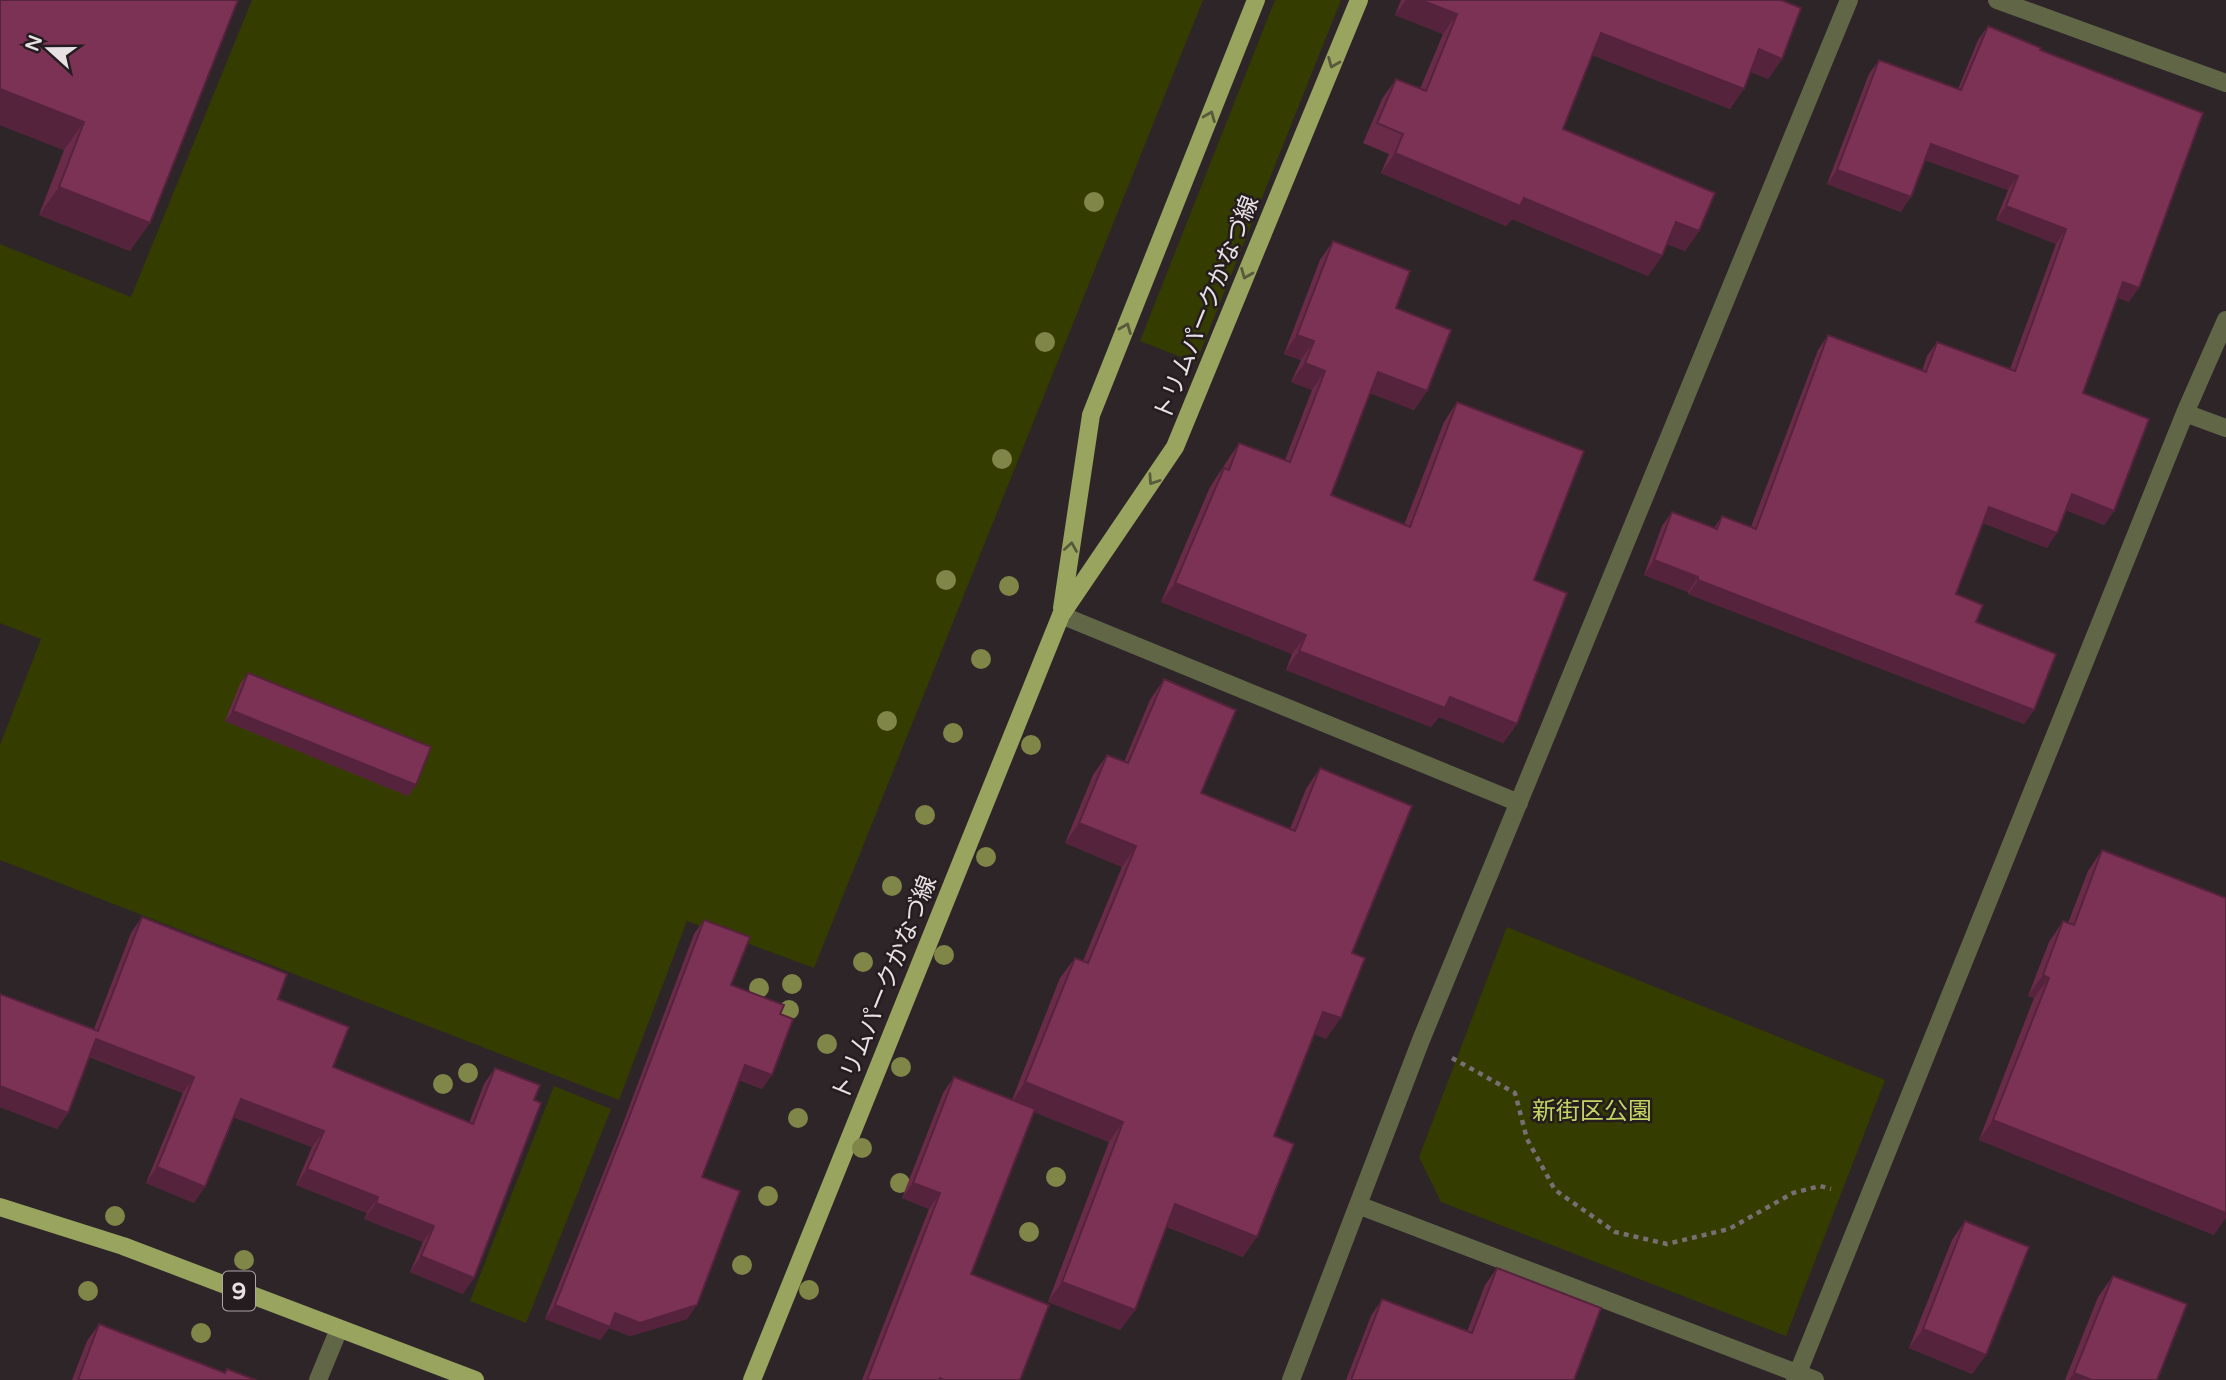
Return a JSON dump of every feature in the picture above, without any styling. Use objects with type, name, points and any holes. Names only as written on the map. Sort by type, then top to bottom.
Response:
[{"type":"main road","name":"トリムパークかなづ線","points":[[1061,615],[1091,415],[1256,0]]},
{"type":"main road","name":"トリムパークかなづ線","points":[[752,1380],[1061,615],[1175,447],[1359,0]]},
{"type":"main road","name":"9","points":[[0,1208],[123,1246],[475,1380]]},
{"type":"street","points":[[1291,1380],[1421,1041],[1849,0]]},
{"type":"street","points":[[1997,0],[2226,83]]},
{"type":"street","points":[[1797,1377],[2185,413],[2226,320]]},
{"type":"street","points":[[2185,413],[2226,428]]},
{"type":"street","points":[[1061,615],[1519,803]]},
{"type":"street","points":[[1358,1205],[1797,1377],[1815,1380]]},
{"type":"street","points":[[318,1380],[339,1329]]},
{"type":"path","points":[[1421,1041],[1515,1093],[1527,1139],[1555,1190],[1615,1232],[1667,1244],[1729,1229],[1793,1193],[1820,1186],[1841,1192]]},
{"type":"green space","points":[[252,0],[1203,0],[814,968],[687,921],[619,1100],[0,860],[0,745],[41,639],[0,623],[0,244],[131,297]]},
{"type":"green space","points":[[1275,0],[1341,0],[1196,363],[1140,341]]},
{"type":"green space","name":"新街区公園","points":[[1507,927],[1885,1080],[1786,1336],[1441,1202],[1419,1157]]},
{"type":"green space","points":[[554,1086],[611,1109],[526,1323],[470,1301]]},
{"type":"building","points":[[0,0],[238,0],[150,223],[59,187],[84,122],[0,89]]},
{"type":"building","points":[[1421,0],[1781,0],[1801,8],[1782,59],[1759,49],[1744,89],[1601,33],[1563,129],[1715,193],[1699,231],[1676,222],[1662,256],[1524,198],[1520,206],[1395,153],[1403,134],[1377,123],[1396,79],[1426,91],[1457,14]]},
{"type":"building","points":[[1988,26],[2041,48],[2040,50],[2203,113],[2139,288],[2123,282],[2083,393],[2149,419],[2114,511],[2072,494],[2057,533],[1989,507],[1956,594],[1983,605],[1976,622],[2056,654],[2034,710],[1698,580],[1698,577],[1654,560],[1672,512],[1717,529],[1722,516],[1756,529],[1828,335],[1926,372],[1937,342],[2015,371],[2066,229],[2006,206],[2018,176],[1931,144],[1911,197],[1837,170],[1879,60],[1961,90]]},
{"type":"building","points":[[1333,241],[1410,271],[1396,308],[1451,330],[1427,391],[1378,372],[1331,495],[1410,527],[1457,402],[1584,451],[1534,580],[1567,593],[1517,724],[1450,697],[1445,708],[1299,651],[1306,635],[1175,583],[1224,468],[1229,470],[1239,443],[1290,462],[1325,371],[1305,363],[1314,341],[1297,335]]},
{"type":"building","points":[[248,673],[431,747],[416,785],[233,711]]},
{"type":"building","points":[[1164,679],[1236,710],[1201,793],[1295,831],[1320,768],[1412,806],[1352,953],[1365,958],[1341,1018],[1323,1012],[1274,1136],[1294,1144],[1257,1237],[1175,1204],[1135,1310],[1062,1282],[1123,1122],[1025,1082],[1075,958],[1088,963],[1136,846],[1079,823],[1107,755],[1128,763]]},
{"type":"building","points":[[2102,850],[2226,898],[2226,1213],[1993,1120],[2049,978],[2043,975],[2063,921],[2074,925]]},
{"type":"building","points":[[142,917],[287,974],[278,999],[349,1027],[333,1067],[473,1124],[495,1068],[540,1085],[534,1100],[541,1103],[474,1278],[421,1256],[434,1226],[376,1203],[378,1197],[307,1169],[324,1131],[241,1099],[205,1187],[157,1167],[194,1077],[96,1039],[68,1113],[0,1086],[0,994],[98,1031]]},
{"type":"building","points":[[704,920],[750,937],[731,985],[784,1005],[780,1014],[793,1019],[772,1075],[745,1065],[702,1177],[740,1191],[697,1305],[640,1323],[615,1313],[610,1327],[555,1305]]},
{"type":"building","points":[[954,1077],[1035,1109],[971,1274],[1049,1305],[1020,1380],[867,1380],[940,1193],[913,1183]]},
{"type":"building","points":[[1965,1221],[2029,1247],[1986,1355],[1923,1329]]},
{"type":"building","points":[[1497,1268],[1601,1308],[1574,1380],[1351,1380],[1382,1299],[1472,1333]]},
{"type":"building","points":[[2113,1276],[2187,1304],[2157,1380],[2092,1380],[2074,1373]]},
{"type":"building","points":[[99,1324],[225,1373],[227,1369],[256,1380],[78,1380]]}]
